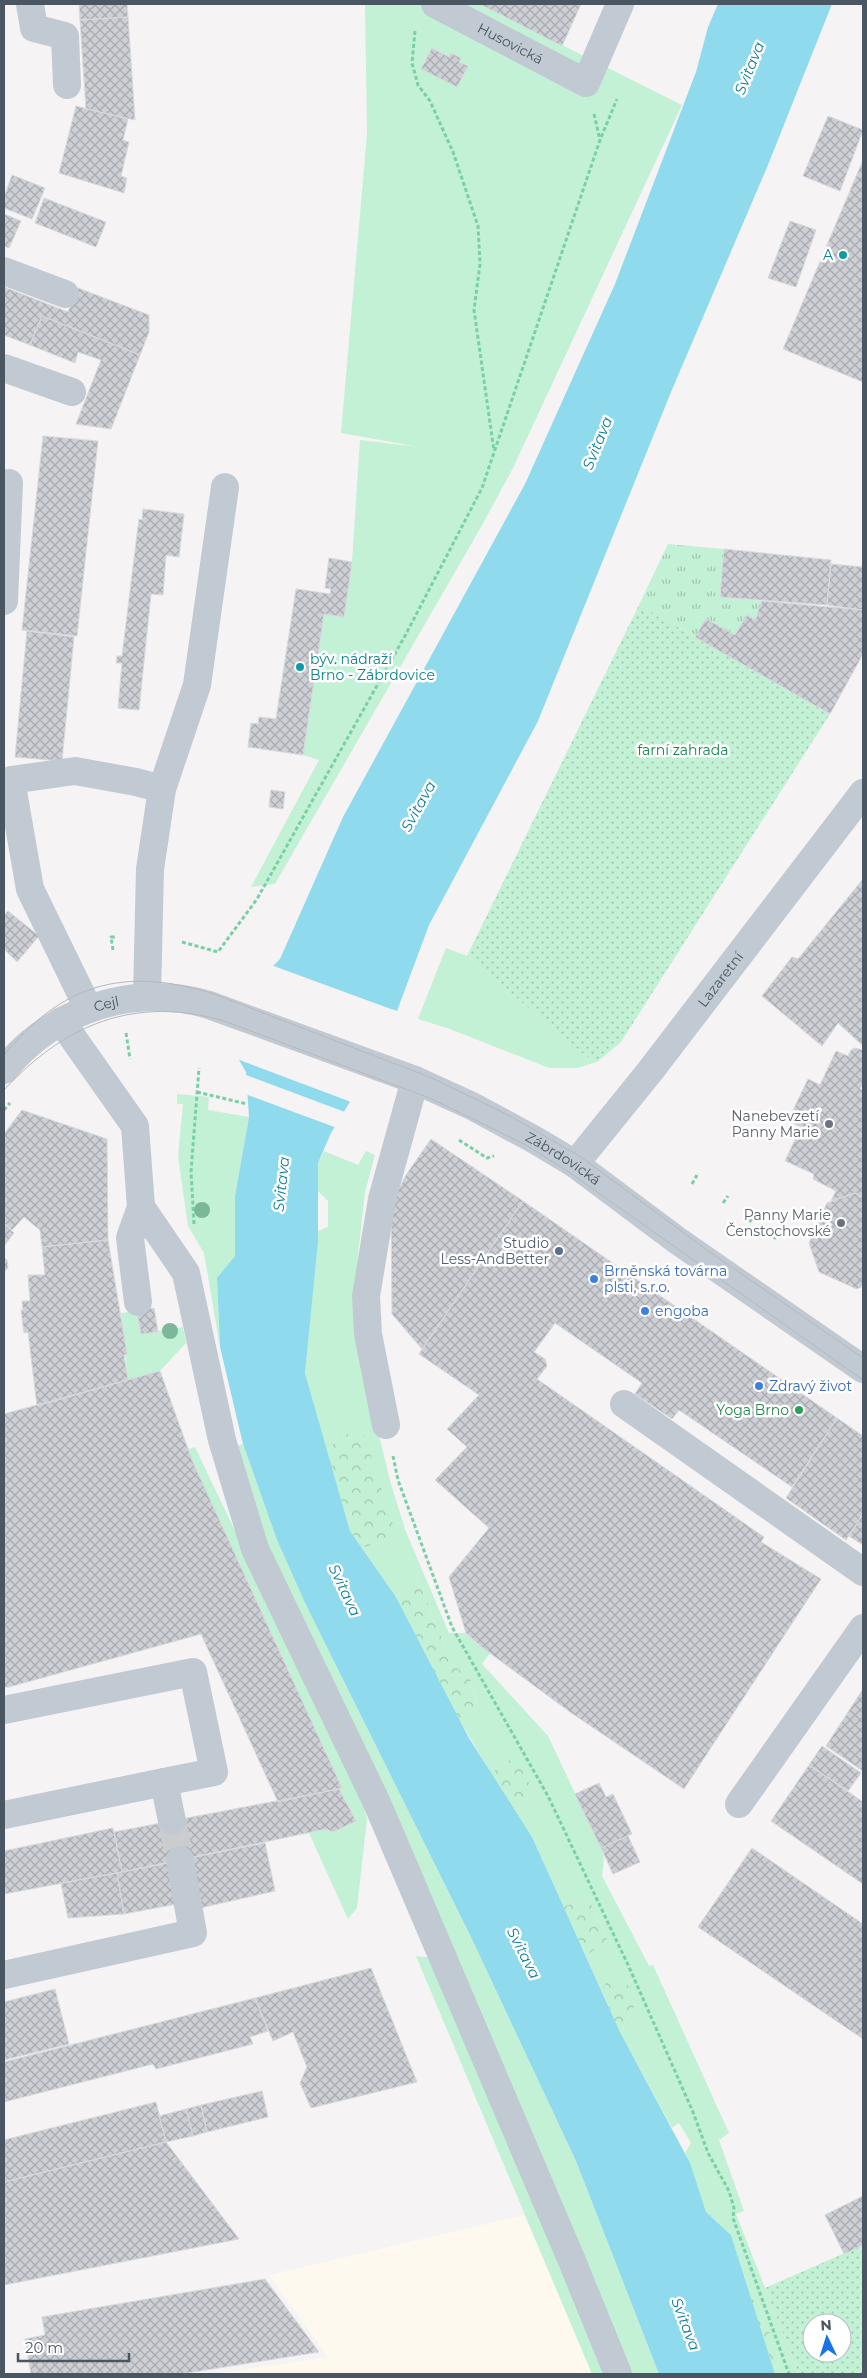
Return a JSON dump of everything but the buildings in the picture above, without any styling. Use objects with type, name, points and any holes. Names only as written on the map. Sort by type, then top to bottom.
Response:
[{"type":"street","points":[[30,4],[34,28],[65,36],[68,85]]},
{"type":"street","name":"Husovická","points":[[435,4],[586,83],[620,4]]},
{"type":"street","points":[[4,271],[65,294]]},
{"type":"street","points":[[4,368],[72,392]]},
{"type":"street","points":[[4,601],[9,483]]},
{"type":"street","points":[[147,996],[150,869],[162,790],[197,685],[225,486]]},
{"type":"street","points":[[88,1008],[30,889],[8,775],[75,771],[136,782],[162,790]]},
{"type":"street","name":"Lazaretní","points":[[575,1164],[651,1070],[863,793]]},
{"type":"street","name":"Cejl","points":[[4,1070],[42,1034],[61,1021],[88,1008],[147,996],[193,1000],[228,1012]]},
{"type":"street","name":"Zábrdovická","points":[[228,1012],[406,1076],[472,1106],[575,1164],[678,1241],[863,1369]]},
{"type":"street","points":[[61,1021],[135,1126],[141,1207],[130,1238],[138,1302]]},
{"type":"street","points":[[386,1424],[368,1334],[366,1296],[381,1204],[406,1076]]},
{"type":"street","points":[[141,1207],[186,1273],[225,1448],[255,1549],[377,1803],[572,2261],[618,2374]]},
{"type":"street","points":[[624,1404],[863,1572]]},
{"type":"street","points":[[739,1804],[863,1628]]},
{"type":"street","points":[[4,1710],[193,1672],[214,1772],[4,1814]]},
{"type":"street","points":[[164,1782],[172,1821]]},
{"type":"street","points":[[4,1975],[193,1933],[180,1860]]},
{"type":"path","points":[[416,27],[412,63],[418,85],[430,101],[453,152],[478,226],[480,264],[474,310],[494,452]]},
{"type":"path","points":[[218,952],[257,900],[401,642],[482,488],[600,140]]},
{"type":"path","points":[[186,1273],[196,1253],[191,1172],[199,1068]]},
{"type":"path","points":[[196,1092],[247,1104]]},
{"type":"path","points":[[692,1184],[697,1175]]},
{"type":"path","points":[[723,1203],[728,1196]]},
{"type":"path","points":[[749,1222],[755,1216]]},
{"type":"path","points":[[774,1239],[779,1232]]},
{"type":"path","points":[[386,1424],[398,1480],[452,1627],[548,1796],[629,1967],[694,2112],[708,2153],[729,2191],[734,2208],[733,2218],[789,2374]]},
{"type":"shaded area","points":[[524,2215],[592,2374],[214,2374],[328,2357],[269,2275]]},
{"type":"green space","points":[[365,4],[480,4],[682,105],[513,468],[481,527],[275,884],[251,887],[319,760],[303,755],[324,614],[344,617],[352,562],[360,440],[419,447],[341,433],[367,134]]},
{"type":"green space","points":[[668,544],[724,549],[720,597],[762,601],[755,620],[735,635],[706,620],[695,637],[639,605]]},
{"type":"green space","name":"farní zahrada","points":[[639,605],[830,714],[621,1042],[597,1062],[587,1057],[467,956]]},
{"type":"green space","points":[[446,948],[467,956],[587,1057],[597,1062],[577,1068],[549,1068],[450,1029],[418,1019]]},
{"type":"green space","points":[[177,1094],[209,1097],[208,1110],[249,1117],[235,1196],[235,1256],[217,1279],[220,1347],[204,1253],[188,1226],[178,1156],[183,1104],[177,1104]]},
{"type":"green space","points":[[324,1151],[358,1165],[366,1151],[375,1155],[365,1192],[354,1291],[373,1410],[390,1481],[406,1532],[449,1633],[466,1633],[490,1653],[482,1664],[548,1736],[601,1848],[604,1858],[602,1876],[649,1966],[653,1965],[729,2133],[719,2140],[744,2211],[736,2214],[799,2374],[775,2374],[773,2370],[780,2360],[756,2301],[751,2300],[731,2235],[706,2212],[685,2153],[691,2143],[679,2123],[672,2128],[620,2032],[636,2003],[606,1983],[601,1989],[586,1956],[607,1940],[588,1897],[563,1907],[532,1837],[515,1811],[533,1792],[509,1760],[491,1773],[459,1719],[477,1702],[470,1679],[452,1664],[417,1577],[396,1597],[362,1548],[397,1537],[341,1435],[327,1451],[305,1373],[318,1231],[328,1227],[328,1201],[318,1191],[318,1163]]},
{"type":"green space","points":[[137,1311],[141,1334],[183,1327],[186,1343],[160,1371],[128,1380],[121,1313]]},
{"type":"green space","points":[[364,1433],[397,1537],[362,1548],[350,1531],[327,1451],[341,1435]]},
{"type":"green space","points":[[243,1444],[277,1540],[306,1605],[471,1937],[576,2161],[659,2374],[628,2374],[275,1567],[233,1447]]},
{"type":"green space","points":[[195,1447],[361,1795],[367,1819],[357,1908],[348,1919],[309,1833],[326,1829],[333,1832],[356,1820],[339,1789],[342,1787],[192,1460],[188,1449]]},
{"type":"green space","points":[[417,1577],[452,1664],[470,1679],[477,1703],[459,1719],[396,1597]]},
{"type":"green space","points":[[509,1760],[523,1770],[533,1792],[515,1811],[491,1773]]},
{"type":"green space","points":[[588,1897],[607,1940],[586,1956],[563,1907]]},
{"type":"green space","points":[[416,1956],[433,1958],[606,2374],[592,2374]]},
{"type":"green space","points":[[606,1983],[627,1983],[636,2003],[620,2032],[601,1989]]},
{"type":"green space","points":[[863,2245],[863,2374],[799,2374],[765,2288]]},
{"type":"green space","points":[[751,2300],[756,2300],[780,2360],[773,2370]]},
{"type":"water","name":"Svitava","points":[[718,4],[832,4],[768,165],[671,392],[538,721],[429,925],[397,1011],[391,1009],[359,1087],[331,1133],[318,1163],[318,1241],[305,1373],[350,1531],[396,1597],[469,1738],[532,1837],[620,2032],[690,2163],[706,2212],[731,2235],[775,2374],[659,2374],[576,2161],[471,1937],[306,1605],[277,1540],[243,1444],[220,1347],[217,1278],[235,1256],[235,1196],[249,1117],[246,1072],[239,1060],[269,987],[273,966],[280,959],[343,817],[525,484],[615,284],[696,72],[708,27]]},
{"type":"pier","points":[[271,965],[399,1012],[392,1012],[361,1088],[351,1102],[237,1059],[266,986]]},
{"type":"pier","points":[[243,1074],[345,1112],[337,1128],[245,1094]]},
{"type":"tunnel","points":[[172,1821],[180,1860]]},
{"type":"tram line","points":[[4,1055],[26,1031],[49,1011],[73,997],[98,987],[124,982],[152,982],[182,986],[214,994],[432,1078],[510,1116],[581,1157],[707,1250],[863,1358]]},
{"type":"tram line","points":[[4,1090],[27,1067],[52,1048],[77,1032],[104,1021],[131,1014],[161,1012],[191,1014],[224,1021],[432,1099],[524,1144],[569,1172],[863,1380]]},
{"type":"place","name":"A","points":[[843,255]]},
{"type":"place","name":"býv. nádraží Brno - Zábrdovice","points":[[300,667]]},
{"type":"place","name":"Nanebevzetí Panny Marie","points":[[829,1124]]},
{"type":"place","name":"Panny Marie Čenstochovské","points":[[841,1223]]},
{"type":"place","name":"Studio Less-AndBetter","points":[[559,1251]]},
{"type":"place","name":"Brněnská továrna plsti, s.r.o.","points":[[594,1279]]},
{"type":"place","name":"engoba","points":[[645,1311]]},
{"type":"place","name":"Zdravý život","points":[[759,1386]]},
{"type":"place","name":"Yoga Brno","points":[[799,1410]]}]
